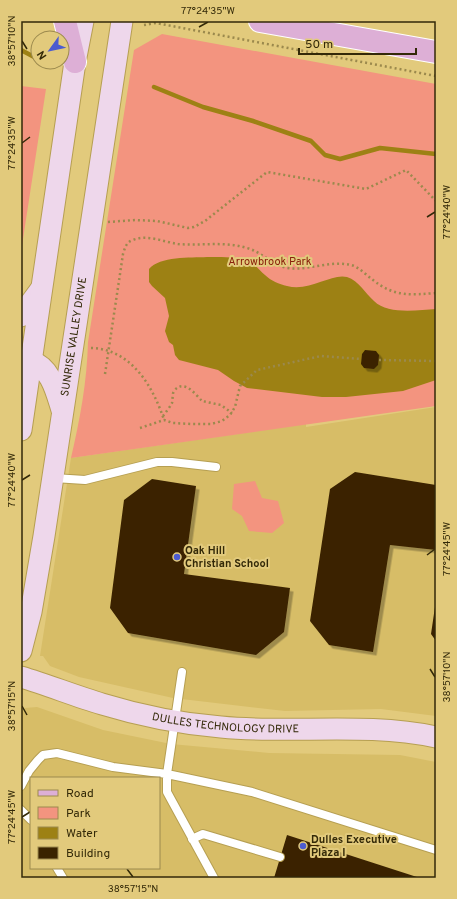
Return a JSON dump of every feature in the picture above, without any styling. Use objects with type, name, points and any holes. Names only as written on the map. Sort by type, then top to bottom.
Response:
[{"type":"main road","points":[[65,21],[75,62]]},
{"type":"main road","points":[[21,430],[75,62],[83,21]]},
{"type":"main road","name":"SUNRISE VALLEY DRIVE","points":[[21,651],[36,591],[122,21]]},
{"type":"main road","points":[[260,21],[436,52]]},
{"type":"main road","points":[[21,316],[42,287]]},
{"type":"main road","points":[[31,360],[37,363],[47,373],[57,394],[63,414]]},
{"type":"main road","name":"DULLES TECHNOLOGY DRIVE","points":[[21,677],[104,705],[175,720],[219,727],[243,729],[379,729],[410,732],[436,737]]},
{"type":"lane","points":[[53,478],[85,480],[157,462],[172,462],[216,467]]},
{"type":"lane","points":[[182,672],[167,774],[167,792],[214,878]]},
{"type":"lane","points":[[21,786],[29,771],[38,760],[44,755],[57,753],[113,767],[167,774],[252,792],[436,850]]},
{"type":"lane","points":[[21,810],[30,819]]},
{"type":"lane","points":[[192,839],[203,834],[280,857]]},
{"type":"lane","points":[[58,869],[63,878]]},
{"type":"path","points":[[144,25],[156,23],[436,76]]},
{"type":"path","points":[[108,222],[136,220],[157,221],[194,228],[267,172],[366,189],[406,170],[436,201]]},
{"type":"path","points":[[105,374],[125,247],[133,240],[140,238],[178,244],[215,243],[239,245],[249,248],[276,264],[286,268],[308,268],[335,263],[352,265],[375,282],[392,292],[412,295],[436,293]]},
{"type":"path","points":[[88,348],[108,351],[128,360],[139,371],[147,383],[164,420]]},
{"type":"path","points":[[140,428],[164,420],[173,423],[185,424],[211,424],[222,421],[232,413],[240,386],[257,370],[321,356],[361,359]]},
{"type":"path","points":[[379,360],[436,361]]},
{"type":"path","points":[[163,416],[172,402],[173,392],[183,386],[191,389],[202,402],[221,405],[232,413]]},
{"type":"shaded area","points":[[436,407],[436,716],[381,709],[285,711],[173,698],[79,677],[50,666],[43,656],[40,656],[71,458],[306,424],[306,427]]},
{"type":"shaded area","points":[[37,707],[103,730],[171,744],[269,753],[400,755],[436,762],[436,878],[21,878],[21,712],[25,708]]},
{"type":"green space","name":"Arrowbrook Park","points":[[162,34],[436,84],[436,406],[71,458],[82,400],[88,342],[134,50]]},
{"type":"green space","points":[[21,86],[46,89],[21,252]]},
{"type":"green space","points":[[255,481],[262,498],[278,501],[284,523],[272,533],[249,531],[242,516],[232,509],[234,484]]},
{"type":"water","points":[[230,257],[247,261],[254,264],[270,279],[287,286],[304,287],[341,276],[347,277],[358,284],[374,301],[387,308],[404,311],[436,309],[436,380],[403,391],[346,397],[322,397],[247,388],[218,370],[179,360],[175,355],[173,345],[169,342],[165,331],[169,316],[165,298],[149,282],[149,269],[160,262],[168,260]]},
{"type":"building","points":[[365,350],[376,351],[379,355],[378,365],[374,369],[364,368],[361,364],[362,354]]},
{"type":"building","points":[[355,472],[436,485],[436,550],[390,545],[373,652],[329,645],[310,621],[330,489]]},
{"type":"building","name":"Oak Hill Christian School","points":[[152,479],[196,486],[184,574],[290,588],[284,632],[256,655],[128,633],[110,608],[124,500]]},
{"type":"building","points":[[436,607],[436,641],[431,634]]},
{"type":"building","name":"Dulles Executive Plaza I","points":[[287,835],[420,878],[274,878]]},
{"type":"waterway","points":[[21,50],[30,55]]},
{"type":"waterway","points":[[154,87],[203,107],[253,121],[311,141],[325,155],[340,159],[380,148],[436,154]]},
{"type":"place","name":"Oak Hill Christian School","points":[[177,557]]},
{"type":"place","name":"Dulles Executive Plaza I","points":[[303,846]]}]
